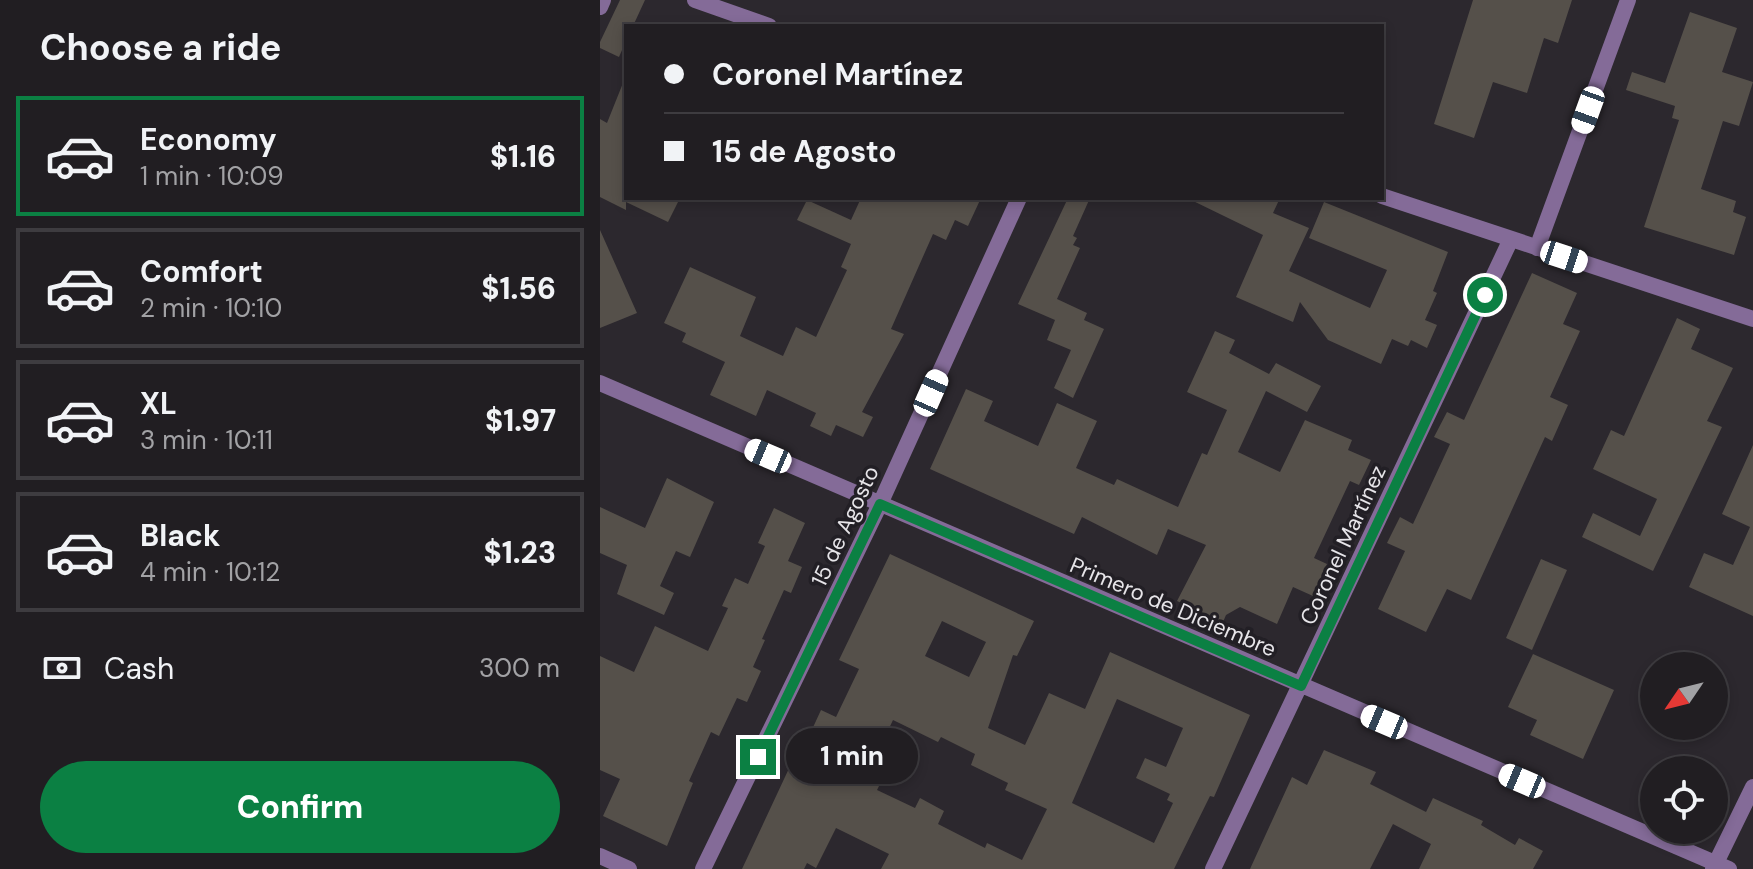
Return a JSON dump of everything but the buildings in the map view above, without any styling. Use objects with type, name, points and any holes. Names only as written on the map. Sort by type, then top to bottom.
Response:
[{"type":"street","points":[[600,7],[603,0]]},
{"type":"street","points":[[695,0],[763,24]]},
{"type":"street","points":[[1537,248],[1628,0]]},
{"type":"street","points":[[1384,197],[1753,319]]},
{"type":"street","name":"15 de Agosto","points":[[703,869],[880,504],[1018,200]]},
{"type":"street","name":"Coronel Martínez","points":[[1213,869],[1511,239]]},
{"type":"street","name":"Primero de Diciembre","points":[[600,383],[1719,867]]},
{"type":"street","points":[[1719,867],[1753,787]]},
{"type":"street","points":[[600,856],[629,869]]},
{"type":"route","points":[[758,757],[880,504],[1301,686],[1485,295]]}]
